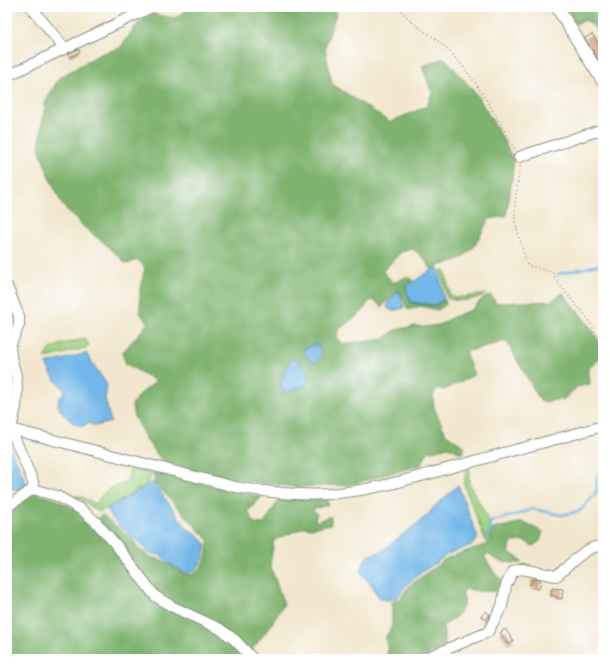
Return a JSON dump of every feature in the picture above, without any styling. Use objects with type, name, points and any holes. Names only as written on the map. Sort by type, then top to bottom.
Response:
[{"type":"main road","points":[[558,7],[603,81]]},
{"type":"street","points":[[31,7],[64,48]]},
{"type":"street","points":[[7,76],[152,7]]},
{"type":"street","points":[[519,157],[603,129]]},
{"type":"street","points":[[7,286],[19,316],[19,326],[10,346],[17,388],[16,407],[9,429],[33,482],[33,489]]},
{"type":"street","points":[[9,429],[234,487],[262,491],[309,494],[366,489],[603,426]]},
{"type":"street","points":[[7,507],[33,489]]},
{"type":"street","points":[[33,489],[58,496],[82,510],[96,522],[155,596],[171,606],[220,629],[235,640],[253,659]]},
{"type":"street","points":[[423,659],[488,632],[502,606],[506,585],[513,571],[522,569],[556,576],[588,550],[593,547],[603,546]]},
{"type":"path","points":[[399,7],[412,22],[445,47],[466,72],[492,108],[521,161],[516,196],[515,222],[527,266],[552,272],[559,284],[590,322],[603,348]]},
{"type":"green space","points":[[192,7],[334,7],[337,10],[325,48],[332,84],[390,122],[427,106],[432,93],[422,66],[445,58],[477,95],[514,161],[506,216],[489,219],[474,247],[462,258],[431,269],[423,257],[413,249],[401,252],[383,271],[393,283],[406,277],[412,279],[413,281],[407,284],[406,288],[410,302],[434,306],[445,300],[445,305],[438,310],[420,306],[408,310],[399,290],[382,307],[373,300],[369,301],[362,312],[338,330],[337,338],[343,344],[384,339],[395,330],[415,326],[424,327],[439,325],[453,317],[471,310],[483,298],[491,295],[496,303],[551,301],[563,293],[589,325],[599,342],[602,352],[603,362],[598,360],[589,368],[590,384],[577,387],[564,399],[541,402],[507,342],[502,342],[465,352],[474,375],[444,390],[437,388],[433,396],[434,408],[446,434],[465,447],[463,454],[448,447],[428,452],[421,465],[349,485],[295,487],[252,482],[190,470],[162,461],[148,442],[134,417],[132,405],[137,397],[156,381],[126,364],[122,353],[148,323],[140,313],[140,290],[145,268],[138,260],[126,264],[108,246],[84,227],[63,206],[49,177],[39,147],[45,103],[59,78],[100,54],[120,48],[139,22],[152,14],[175,18]],"holes":[[[315,344],[314,363],[303,352],[304,349]],[[294,358],[309,376],[281,382],[291,359]]]},
{"type":"green space","points":[[566,7],[603,7],[603,36],[586,20],[575,24]]},
{"type":"green space","points":[[441,270],[445,270],[450,295],[455,298],[486,294],[467,300],[452,300],[447,298]]},
{"type":"green space","points":[[85,339],[89,345],[88,347],[47,358],[45,357],[51,349],[56,346]]},
{"type":"green space","points":[[130,468],[151,473],[150,480],[147,484],[100,512],[76,497],[77,495],[96,504],[104,493],[121,485],[127,480]]},
{"type":"green space","points":[[470,469],[469,482],[471,488],[488,520],[490,528],[489,536],[486,542],[464,484],[466,471]]},
{"type":"green space","points":[[153,472],[262,497],[248,511],[254,523],[264,524],[280,498],[328,499],[328,505],[312,509],[317,514],[315,519],[317,522],[327,517],[331,517],[331,524],[311,528],[305,527],[274,540],[270,565],[284,604],[271,625],[247,656],[250,659],[7,659],[7,511],[34,493],[55,499],[79,511],[92,523],[102,515],[134,540],[137,548],[150,557],[162,560],[184,574],[194,575],[201,567],[206,555],[208,540],[155,483]]},
{"type":"green space","points":[[522,522],[543,532],[540,541],[533,546],[525,541],[512,542],[508,553],[518,557],[522,563],[508,563],[500,561],[488,554],[484,556],[496,575],[504,582],[502,590],[488,592],[465,589],[462,594],[465,600],[460,612],[451,621],[443,625],[445,645],[419,659],[388,659],[385,638],[392,626],[392,602],[399,600],[409,586],[447,558],[485,545],[490,540],[493,529]]},
{"type":"water","points":[[437,268],[439,270],[444,300],[434,305],[411,302],[406,288],[407,286],[428,272]]},
{"type":"water","points":[[399,291],[404,308],[392,311],[387,307],[388,302]]},
{"type":"water","points":[[315,344],[321,351],[321,357],[314,363],[303,352],[304,349]]},
{"type":"water","points":[[86,353],[107,385],[105,399],[111,422],[95,426],[88,423],[80,426],[61,411],[58,401],[65,390],[55,380],[46,364]]},
{"type":"water","points":[[294,358],[307,373],[307,384],[285,392],[280,387],[281,382],[291,359]]},
{"type":"water","points":[[7,440],[27,485],[22,491],[11,488],[7,490]]},
{"type":"water","points":[[153,482],[186,527],[200,537],[206,545],[203,559],[195,572],[187,573],[181,571],[160,555],[148,553],[140,543],[117,524],[107,509]]},
{"type":"water","points":[[458,485],[478,538],[472,545],[448,554],[421,573],[407,584],[397,598],[388,600],[381,599],[361,572],[366,558],[382,551],[429,514],[433,508]]},
{"type":"building","points":[[592,34],[603,50],[603,63],[601,64],[585,38]]},
{"type":"building","points":[[79,49],[80,52],[70,57],[68,54]]},
{"type":"building","points":[[532,579],[541,580],[539,589],[530,587]]},
{"type":"building","points":[[552,588],[563,589],[562,599],[556,598],[556,596],[551,596]]},
{"type":"building","points":[[486,611],[490,615],[486,620],[481,616]]},
{"type":"building","points":[[505,629],[514,641],[508,645],[500,633]]},
{"type":"waterway","points":[[558,274],[603,264]]},
{"type":"waterway","points":[[486,536],[491,533],[490,522],[533,509],[561,515],[580,511],[596,493],[597,475],[603,470]]}]
